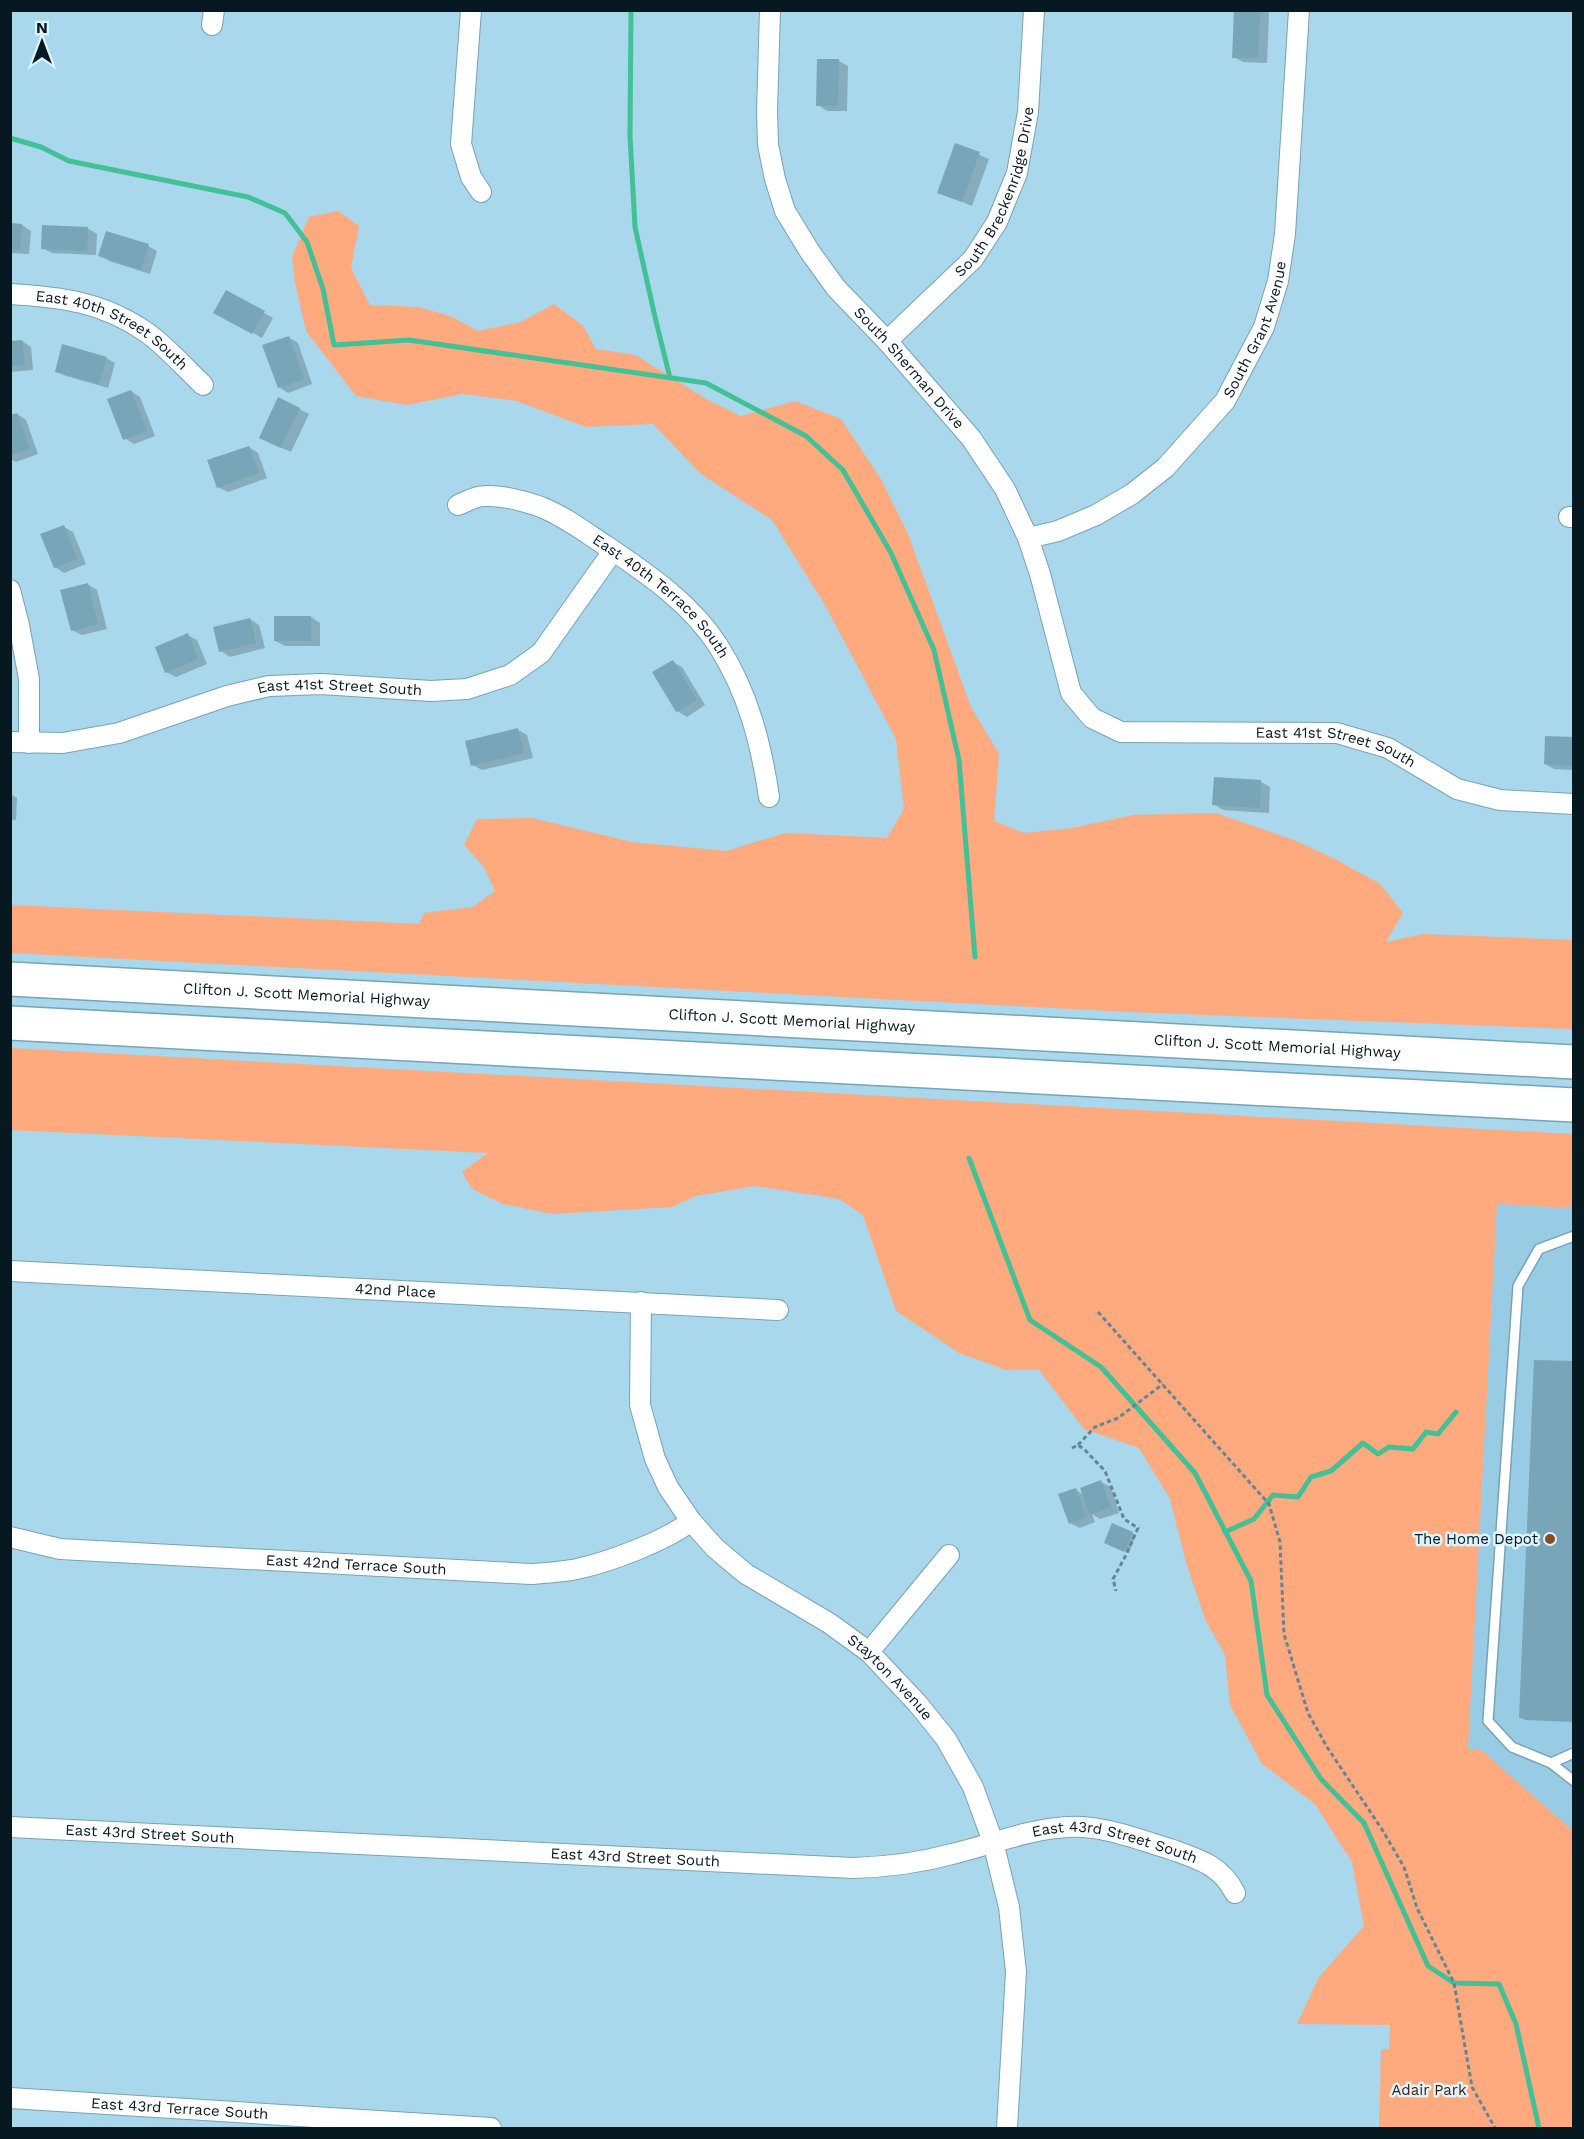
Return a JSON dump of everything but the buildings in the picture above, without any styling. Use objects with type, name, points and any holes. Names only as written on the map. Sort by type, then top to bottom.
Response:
[{"type":"highway","name":"Clifton J. Scott Memorial Highway","points":[[10,979],[1574,1062]]},
{"type":"highway","points":[[10,1023],[1574,1105]]},
{"type":"street","points":[[471,10],[461,144],[471,177],[481,192]]},
{"type":"street","name":"South Sherman Drive","points":[[770,10],[767,90],[768,145],[785,211],[836,288],[887,341],[971,438],[1005,489],[1028,538],[1040,574],[1071,693],[1092,718]]},
{"type":"street","name":"South Breckenridge Drive","points":[[887,341],[972,258],[997,222],[1017,173],[1028,112],[1034,10]]},
{"type":"street","name":"South Grant Avenue","points":[[1028,538],[1058,531],[1096,515],[1132,494],[1165,468],[1225,401],[1264,327],[1278,281],[1285,234],[1299,10]]},
{"type":"street","name":"East 40th Street South","points":[[10,294],[53,296],[107,309],[147,332],[203,385]]},
{"type":"street","name":"East 40th Terrace South","points":[[458,505],[481,496],[502,497],[540,507],[569,520],[671,592],[718,646],[753,717],[764,759],[769,797]]},
{"type":"street","name":"East 41st Street South","points":[[20,742],[63,743],[119,733],[227,696],[269,686],[321,684],[431,691],[467,689],[510,675],[541,653],[613,551]]},
{"type":"street","points":[[10,590],[29,680],[20,742]]},
{"type":"street","name":"East 41st Street South","points":[[1092,718],[1121,732],[1337,733],[1388,748],[1456,789],[1500,800],[1574,804]]},
{"type":"street","name":"42nd Place","points":[[10,1271],[778,1310]]},
{"type":"street","name":"Stayton Avenue","points":[[641,1302],[640,1405],[655,1459],[668,1487],[691,1521],[715,1548],[746,1574],[829,1623],[869,1652],[918,1704],[946,1739],[973,1787],[993,1842],[1009,1907],[1016,1972],[1007,2128]]},
{"type":"street","name":"East 42nd Terrace South","points":[[10,1537],[60,1549],[531,1574],[577,1569],[613,1558],[670,1535],[691,1521]]},
{"type":"street","points":[[869,1652],[949,1555]]},
{"type":"street","name":"East 43rd Street South","points":[[10,1827],[853,1868],[896,1866],[952,1854],[993,1842],[1068,1827],[1104,1830],[1185,1854],[1217,1869],[1235,1893]]},
{"type":"street","name":"East 43rd Terrace South","points":[[10,2098],[491,2128]]},
{"type":"lane","points":[[1574,1236],[1539,1250],[1518,1286],[1488,1721],[1512,1747],[1551,1763],[1574,1781]]},
{"type":"lane","points":[[1551,1763],[1574,1753]]},
{"type":"path","points":[[1098,1312],[1269,1504],[1280,1542],[1284,1634],[1308,1713],[1327,1747],[1404,1867],[1417,1908],[1454,1983],[1472,2087],[1495,2128]]},
{"type":"path","points":[[1072,1448],[1078,1445],[1095,1427],[1118,1418],[1163,1384]]},
{"type":"path","points":[[1078,1445],[1105,1471],[1124,1519],[1138,1528],[1113,1579],[1116,1591]]},
{"type":"shaded area","points":[[1497,1204],[1573,1208],[1573,1843],[1468,1749]]},
{"type":"green space","points":[[338,211],[359,226],[351,268],[370,305],[418,307],[450,316],[478,331],[521,322],[554,304],[583,326],[596,349],[635,355],[708,400],[741,416],[795,401],[841,419],[881,479],[908,534],[971,707],[999,754],[994,821],[1024,833],[1072,828],[1133,815],[1216,813],[1294,840],[1380,884],[1403,913],[1386,942],[1423,934],[1573,940],[1573,1029],[1128,1012],[11,953],[11,905],[419,924],[424,913],[473,907],[495,891],[484,867],[464,845],[477,819],[532,818],[632,842],[726,851],[786,833],[887,838],[904,809],[896,739],[825,605],[772,520],[701,474],[653,424],[586,427],[517,401],[462,394],[407,405],[356,396],[306,331],[292,257],[309,217]]},
{"type":"green space","name":"Adair Park","points":[[11,1048],[1573,1134],[1573,1208],[1497,1204],[1468,1749],[1481,1750],[1573,1831],[1573,2128],[1379,2128],[1381,2049],[1389,2049],[1390,2025],[1297,2024],[1319,1977],[1364,1926],[1352,1862],[1315,1804],[1262,1764],[1230,1705],[1225,1655],[1206,1621],[1187,1566],[1170,1499],[1139,1448],[1084,1429],[1039,1370],[1006,1370],[959,1353],[896,1311],[863,1215],[839,1199],[755,1186],[696,1196],[672,1207],[553,1214],[503,1204],[472,1189],[462,1172],[488,1153],[11,1130]]},
{"type":"waterway","points":[[631,10],[630,136],[635,227],[670,378]]},
{"type":"waterway","points":[[10,138],[41,147],[69,161],[248,197],[285,213],[307,242],[323,289],[334,345],[409,340],[706,383],[806,436],[843,470],[891,553],[934,650],[959,760],[975,957]]},
{"type":"waterway","points":[[969,1158],[1030,1320],[1101,1367],[1195,1473],[1251,1581],[1267,1695],[1321,1779],[1364,1823],[1428,1966],[1454,1983],[1499,1984],[1516,2024],[1539,2128]]},
{"type":"waterway","points":[[1225,1532],[1254,1519],[1273,1495],[1298,1497],[1311,1477],[1331,1471],[1363,1443],[1378,1454],[1389,1447],[1413,1449],[1426,1432],[1438,1434],[1456,1412]]},
{"type":"place","name":"The Home Depot","points":[[1550,1539]]}]
